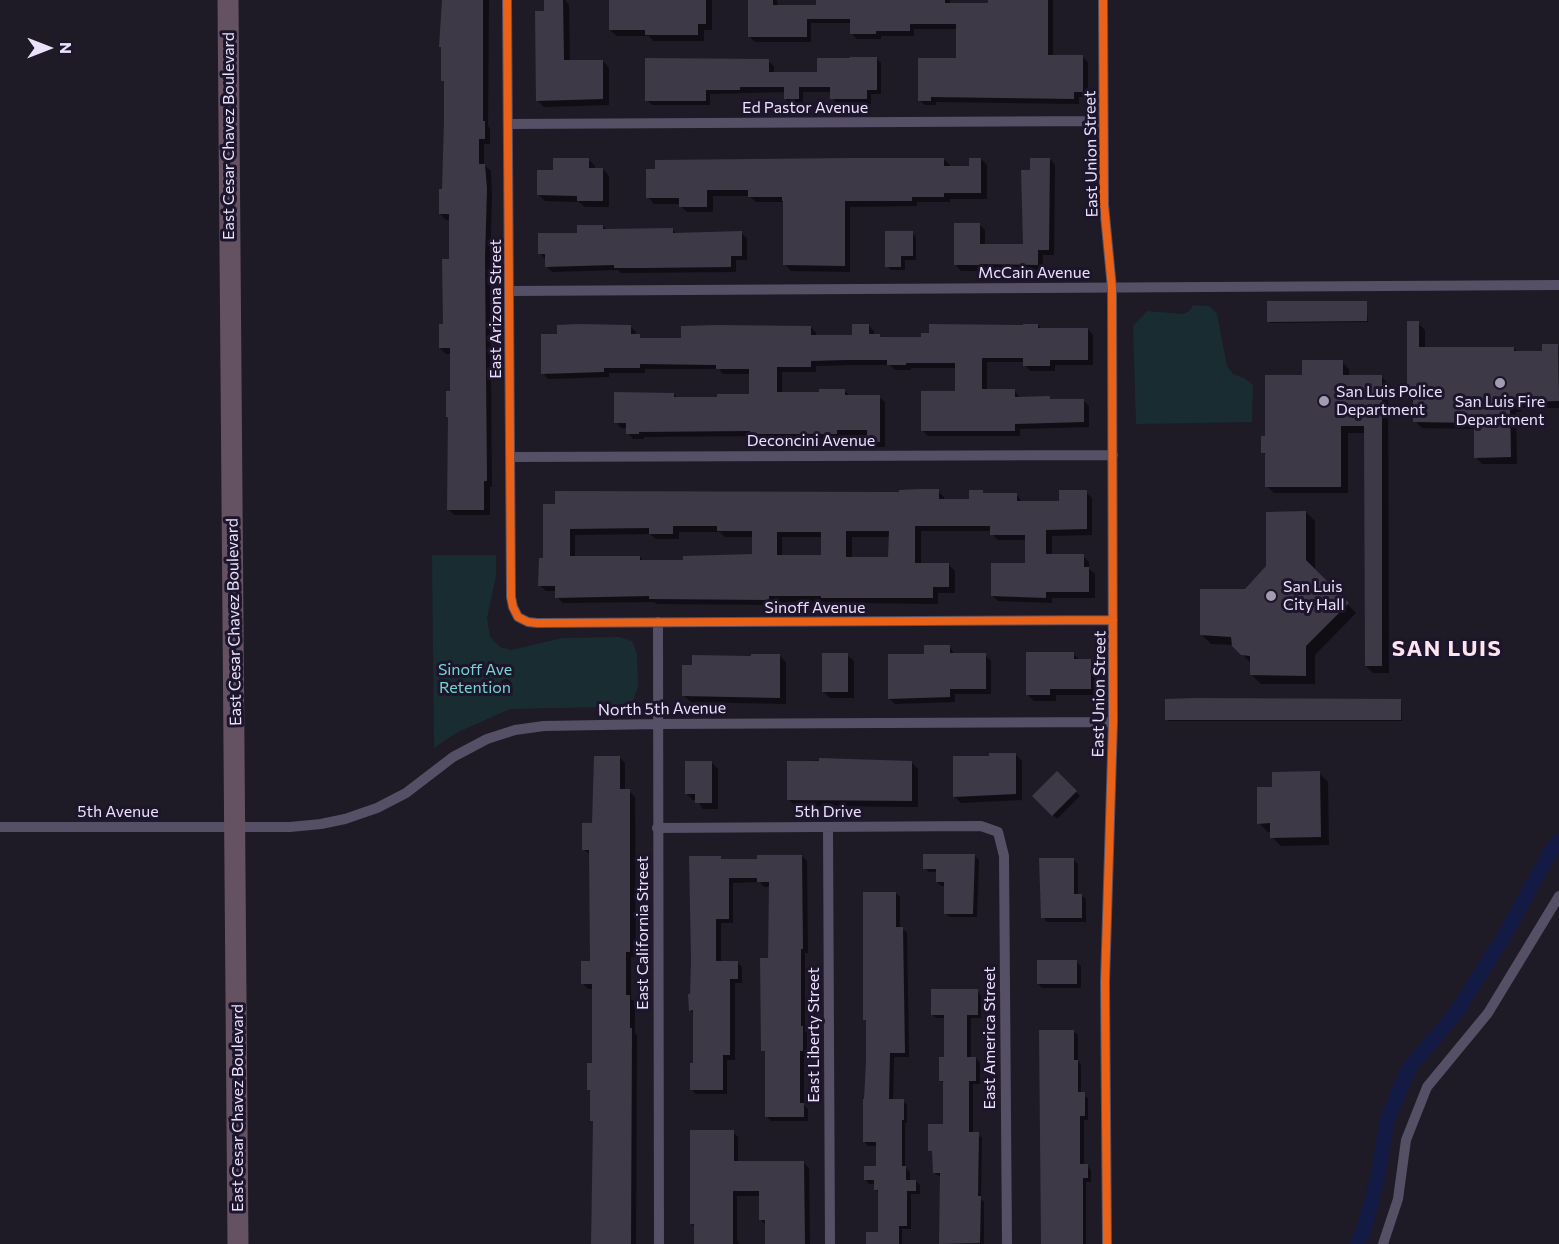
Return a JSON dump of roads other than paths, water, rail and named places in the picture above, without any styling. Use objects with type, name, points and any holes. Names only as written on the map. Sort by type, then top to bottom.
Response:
[{"type":"highway","name":"East Cesar Chavez Boulevard","points":[[228,0],[238,1244]]},
{"type":"street","name":"East Arizona Street","points":[[507,0],[511,597],[518,617]]},
{"type":"street","name":"East Union Street","points":[[1103,0],[1104,205],[1112,288],[1113,455],[1113,722],[1106,982],[1107,1244]]},
{"type":"street","name":"Ed Pastor Avenue","points":[[508,124],[1103,121]]},
{"type":"street","name":"McCain Avenue","points":[[509,291],[1559,285]]},
{"type":"street","name":"Deconcini Avenue","points":[[510,457],[1113,455]]},
{"type":"street","name":"Sinoff Avenue","points":[[518,617],[537,623],[1113,620]]},
{"type":"street","name":"East California Street","points":[[658,622],[659,1244]]},
{"type":"street","name":"North 5th Avenue","points":[[236,827],[321,824],[345,819],[377,808],[406,793],[453,757],[487,739],[515,730],[544,726],[1113,722]]},
{"type":"street","name":"5th Drive","points":[[657,828],[981,826],[998,832]]},
{"type":"street","name":"5th Avenue","points":[[0,827],[236,827]]},
{"type":"street","name":"East Liberty Street","points":[[828,827],[830,1244]]},
{"type":"street","name":"East America Street","points":[[998,832],[1004,856],[1007,1244]]},
{"type":"street","points":[[1383,1244],[1398,1199],[1406,1140],[1427,1087],[1488,1012],[1559,896]]},
{"type":"waterway","points":[[1357,1244],[1364,1230],[1377,1180],[1387,1120],[1409,1068],[1455,1014],[1503,938],[1552,849],[1559,841]]},
{"type":"place","name":"San Luis Fire Department","points":[[1500,383]]},
{"type":"place","name":"San Luis Police Department","points":[[1324,401]]},
{"type":"place","name":"San Luis City Hall","points":[[1271,596]]},
{"type":"district","name":"SAN LUIS","points":[[1447,649]]},
{"type":"park label","name":"Sinoff Ave Retention","points":[[475,679]]}]
